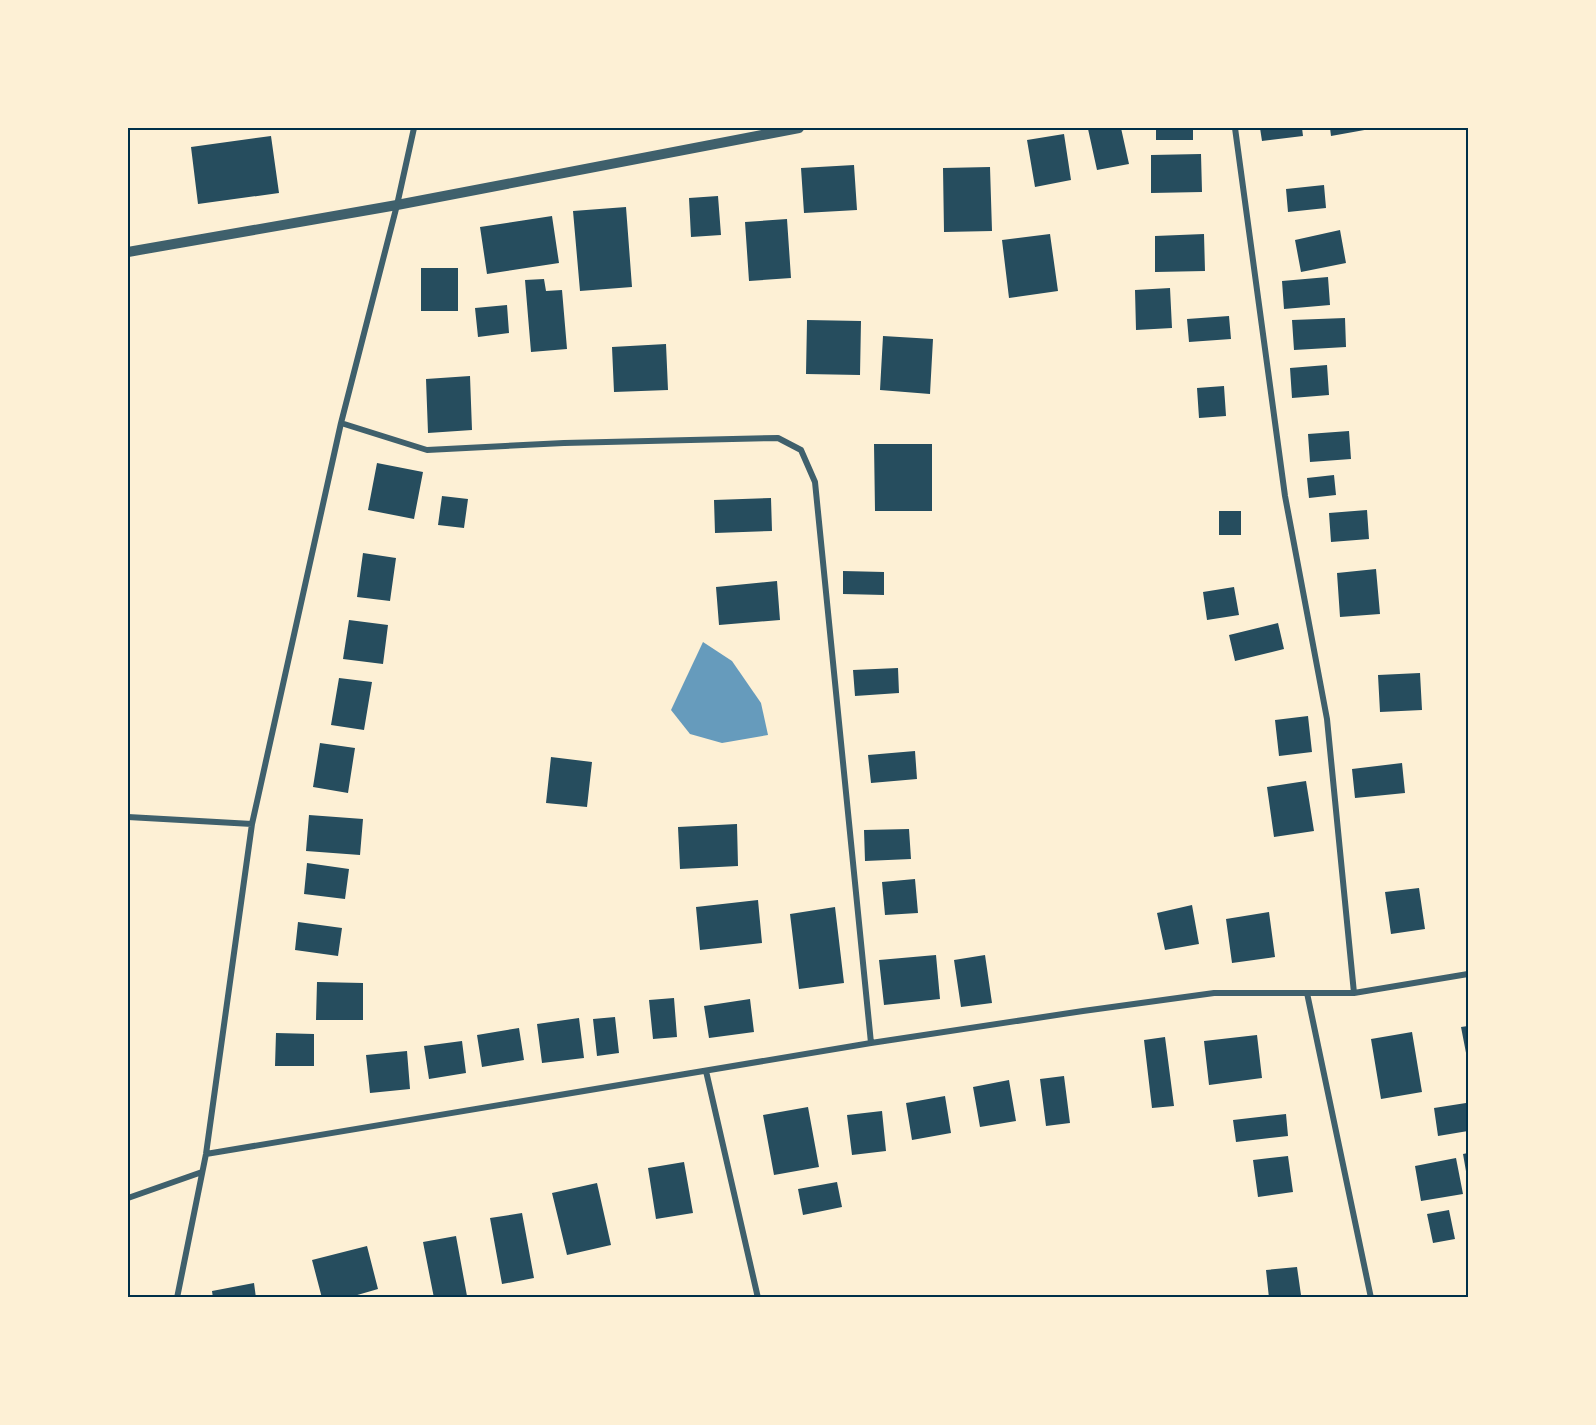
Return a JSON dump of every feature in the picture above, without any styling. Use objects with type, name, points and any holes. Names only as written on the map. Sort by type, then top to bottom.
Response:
[{"type":"street","points":[[177,1298],[206,1154],[252,824],[341,423],[397,205],[414,128]]},
{"type":"street","points":[[128,252],[397,205],[799,128]]},
{"type":"street","points":[[1235,128],[1285,496],[1328,719],[1354,993]]},
{"type":"street","points":[[341,423],[427,450],[564,443],[778,438],[801,450],[814,482],[871,1043]]},
{"type":"street","points":[[128,817],[252,824]]},
{"type":"street","points":[[206,1154],[871,1043],[1083,1011],[1214,993],[1354,993],[1468,974]]},
{"type":"street","points":[[1307,993],[1371,1298]]},
{"type":"street","points":[[706,1071],[758,1298]]},
{"type":"street","points":[[128,1198],[202,1172]]},
{"type":"water","points":[[703,642],[732,661],[761,703],[768,735],[722,743],[690,734],[671,710]]},
{"type":"building","points":[[1121,128],[1129,164],[1097,170],[1088,129]]},
{"type":"building","points":[[1156,128],[1193,128],[1193,140],[1156,140]]},
{"type":"building","points":[[1260,128],[1302,128],[1303,136],[1262,141]]},
{"type":"building","points":[[1330,128],[1370,128],[1370,129],[1331,136]]},
{"type":"building","points":[[1064,134],[1071,180],[1035,187],[1027,140]]},
{"type":"building","points":[[271,136],[279,193],[198,204],[191,147]]},
{"type":"building","points":[[1201,154],[1202,192],[1151,193],[1151,155]]},
{"type":"building","points":[[854,165],[857,210],[804,213],[801,168]]},
{"type":"building","points":[[990,167],[992,231],[944,232],[943,168]]},
{"type":"building","points":[[1324,185],[1326,208],[1288,212],[1286,189]]},
{"type":"building","points":[[718,196],[721,235],[691,237],[689,198]]},
{"type":"building","points":[[626,207],[632,287],[580,291],[573,211]]},
{"type":"building","points":[[552,216],[559,263],[487,274],[480,227]]},
{"type":"building","points":[[787,219],[791,278],[749,281],[745,222]]},
{"type":"building","points":[[1340,230],[1346,263],[1301,272],[1295,240]]},
{"type":"building","points":[[1050,234],[1058,291],[1009,298],[1002,240]]},
{"type":"building","points":[[1204,234],[1205,271],[1155,272],[1155,236]]},
{"type":"building","points":[[421,268],[458,268],[458,311],[421,311]]},
{"type":"building","points":[[1328,277],[1330,305],[1284,309],[1282,281]]},
{"type":"building","points":[[544,279],[546,291],[562,290],[567,349],[531,352],[525,280]]},
{"type":"building","points":[[1170,288],[1172,328],[1136,330],[1135,290]]},
{"type":"building","points":[[507,305],[509,333],[478,337],[475,308]]},
{"type":"building","points":[[1229,316],[1231,339],[1189,342],[1187,319]]},
{"type":"building","points":[[1345,318],[1346,347],[1294,350],[1292,320]]},
{"type":"building","points":[[807,320],[861,321],[860,375],[806,374]]},
{"type":"building","points":[[883,336],[933,339],[930,394],[880,390]]},
{"type":"building","points":[[666,344],[668,390],[614,392],[612,347]]},
{"type":"building","points":[[1327,365],[1329,395],[1292,398],[1290,368]]},
{"type":"building","points":[[470,376],[472,430],[428,433],[426,379]]},
{"type":"building","points":[[1224,386],[1226,416],[1199,418],[1197,388]]},
{"type":"building","points":[[1349,431],[1351,459],[1310,462],[1308,434]]},
{"type":"building","points":[[874,444],[932,444],[932,511],[875,511]]},
{"type":"building","points":[[377,463],[423,472],[414,519],[368,510]]},
{"type":"building","points":[[1334,475],[1336,495],[1309,498],[1307,478]]},
{"type":"building","points":[[442,496],[468,499],[464,528],[438,525]]},
{"type":"building","points":[[771,498],[772,531],[715,533],[714,500]]},
{"type":"building","points":[[1367,510],[1369,539],[1331,542],[1329,513]]},
{"type":"building","points":[[1219,511],[1241,511],[1241,535],[1219,535]]},
{"type":"building","points":[[363,553],[396,558],[390,601],[357,597]]},
{"type":"building","points":[[1376,569],[1380,614],[1340,617],[1337,573]]},
{"type":"building","points":[[843,571],[884,572],[884,595],[843,594]]},
{"type":"building","points":[[777,581],[780,620],[719,625],[716,587]]},
{"type":"building","points":[[1234,587],[1239,615],[1207,620],[1203,592]]},
{"type":"building","points":[[349,620],[388,625],[383,664],[343,659]]},
{"type":"building","points":[[1278,623],[1284,649],[1235,661],[1229,635]]},
{"type":"building","points":[[898,668],[899,693],[855,696],[853,670]]},
{"type":"building","points":[[1420,673],[1422,710],[1380,712],[1378,675]]},
{"type":"building","points":[[339,678],[372,682],[364,730],[331,725]]},
{"type":"building","points":[[1308,716],[1312,752],[1279,756],[1275,720]]},
{"type":"building","points":[[320,743],[355,748],[348,793],[313,787]]},
{"type":"building","points":[[915,751],[917,779],[871,783],[868,755]]},
{"type":"building","points":[[551,757],[592,762],[587,807],[546,803]]},
{"type":"building","points":[[1402,763],[1405,793],[1355,798],[1352,769]]},
{"type":"building","points":[[1306,781],[1314,831],[1274,837],[1267,787]]},
{"type":"building","points":[[309,815],[363,819],[360,855],[306,851]]},
{"type":"building","points":[[737,824],[738,866],[680,869],[678,827]]},
{"type":"building","points":[[909,829],[911,859],[865,861],[864,830]]},
{"type":"building","points":[[307,863],[349,869],[345,899],[304,894]]},
{"type":"building","points":[[915,879],[918,913],[885,915],[882,882]]},
{"type":"building","points":[[1419,888],[1425,929],[1391,934],[1385,892]]},
{"type":"building","points":[[758,900],[762,943],[700,950],[696,907]]},
{"type":"building","points":[[1192,905],[1199,944],[1165,950],[1157,913]]},
{"type":"building","points":[[835,907],[844,983],[799,989],[790,914]]},
{"type":"building","points":[[1269,912],[1275,957],[1232,963],[1226,919]]},
{"type":"building","points":[[298,922],[342,928],[338,956],[295,950]]},
{"type":"building","points":[[936,955],[940,999],[884,1005],[879,960]]},
{"type":"building","points":[[985,955],[992,1003],[961,1007],[954,960]]},
{"type":"building","points":[[317,982],[363,983],[363,1020],[316,1020]]},
{"type":"building","points":[[674,998],[677,1037],[653,1039],[649,1000]]},
{"type":"building","points":[[750,999],[754,1032],[709,1038],[704,1006]]},
{"type":"building","points":[[615,1017],[619,1053],[597,1056],[593,1019]]},
{"type":"building","points":[[579,1018],[584,1058],[542,1063],[537,1024]]},
{"type":"building","points":[[1468,1026],[1468,1058],[1467,1058],[1461,1027]]},
{"type":"building","points":[[519,1028],[524,1060],[482,1067],[477,1035]]},
{"type":"building","points":[[1412,1032],[1422,1092],[1381,1099],[1371,1039]]},
{"type":"building","points":[[276,1033],[314,1034],[314,1066],[275,1066]]},
{"type":"building","points":[[1257,1035],[1262,1078],[1209,1085],[1204,1041]]},
{"type":"building","points":[[1165,1037],[1174,1106],[1152,1108],[1144,1040]]},
{"type":"building","points":[[462,1041],[466,1073],[429,1079],[424,1046]]},
{"type":"building","points":[[407,1051],[410,1089],[370,1093],[366,1055]]},
{"type":"building","points":[[1064,1076],[1070,1123],[1046,1126],[1040,1079]]},
{"type":"building","points":[[1009,1080],[1016,1121],[980,1127],[973,1087]]},
{"type":"building","points":[[945,1096],[951,1133],[912,1140],[906,1103]]},
{"type":"building","points":[[1466,1103],[1468,1131],[1438,1136],[1434,1108]]},
{"type":"building","points":[[808,1107],[819,1167],[774,1175],[763,1115]]},
{"type":"building","points":[[882,1111],[886,1151],[852,1155],[847,1115]]},
{"type":"building","points":[[1286,1114],[1288,1136],[1236,1142],[1233,1120]]},
{"type":"building","points":[[1468,1153],[1468,1177],[1467,1177],[1463,1154]]},
{"type":"building","points":[[1288,1156],[1293,1192],[1258,1197],[1253,1160]]},
{"type":"building","points":[[1456,1158],[1463,1194],[1421,1201],[1415,1166]]},
{"type":"building","points":[[684,1162],[693,1213],[656,1219],[648,1168]]},
{"type":"building","points":[[837,1182],[842,1207],[803,1215],[798,1189]]},
{"type":"building","points":[[597,1183],[611,1245],[567,1255],[552,1193]]},
{"type":"building","points":[[1449,1210],[1455,1239],[1433,1243],[1427,1214]]},
{"type":"building","points":[[522,1213],[534,1278],[502,1284],[490,1218]]},
{"type":"building","points":[[456,1236],[467,1296],[434,1298],[423,1242]]},
{"type":"building","points":[[367,1246],[378,1289],[347,1298],[322,1298],[312,1260]]},
{"type":"building","points":[[1297,1267],[1301,1295],[1269,1298],[1266,1270]]},
{"type":"building","points":[[254,1283],[256,1298],[213,1298],[212,1291]]}]
